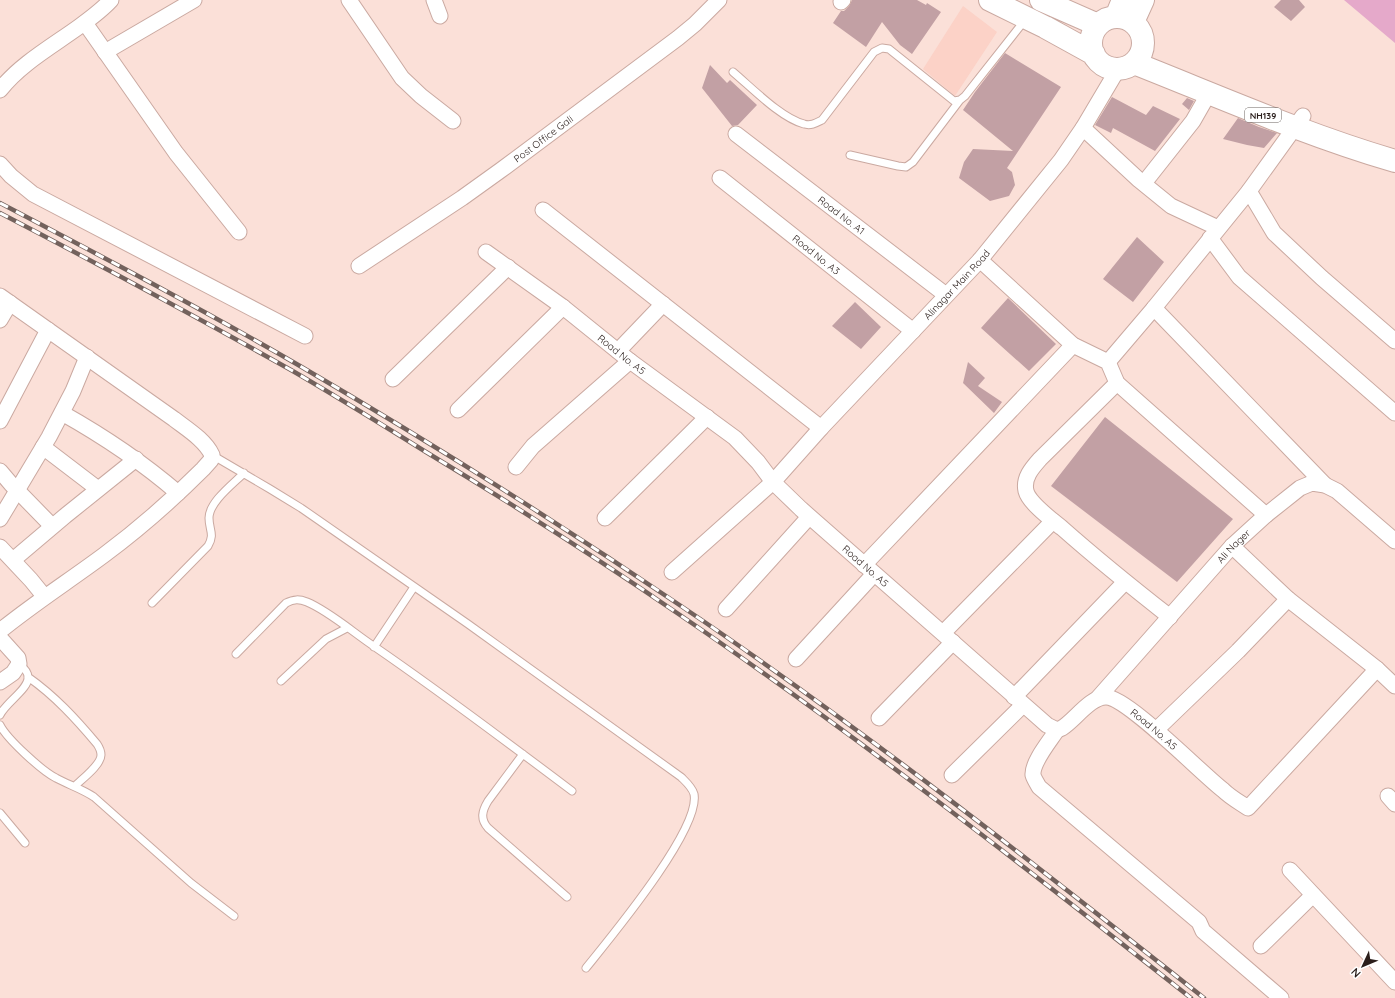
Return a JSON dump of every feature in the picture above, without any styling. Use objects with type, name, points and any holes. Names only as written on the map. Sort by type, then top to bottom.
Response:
[{"type":"highway","name":"NH139","points":[[990,0],[1045,27],[1094,54],[1100,62],[1108,67],[1131,61],[1299,122],[1346,146],[1395,161]]},
{"type":"highway","points":[[1041,0],[1117,16],[1139,29],[1143,38],[1131,61]]},
{"type":"highway","points":[[1094,54],[1091,44],[1093,34],[1117,16],[1143,0]]},
{"type":"highway","name":"NH139","points":[[1131,61],[1209,93],[1299,122],[1395,149]]},
{"type":"street","points":[[0,90],[20,69],[85,23],[111,0]]},
{"type":"street","points":[[105,52],[194,0]]},
{"type":"street","points":[[349,0],[402,78],[454,121]]},
{"type":"street","points":[[434,0],[440,16]]},
{"type":"street","name":"Post Office Gali","points":[[359,266],[462,198],[542,141],[678,38],[695,24],[719,0]]},
{"type":"street","points":[[85,23],[176,153],[239,232]]},
{"type":"street","name":"Alinagar Main Road","points":[[672,572],[773,482],[821,428],[980,260],[1061,160],[1131,61]]},
{"type":"street","points":[[1144,184],[1193,121],[1209,93]]},
{"type":"street","points":[[1108,362],[1249,191],[1299,122]]},
{"type":"street","points":[[1083,128],[1144,184],[1171,206],[1214,233],[1239,277],[1395,413]]},
{"type":"street","name":"Road No. A1","points":[[736,134],[946,295]]},
{"type":"street","points":[[0,164],[11,176],[33,194],[305,336]]},
{"type":"street","name":"Road No. A3","points":[[720,178],[913,331]]},
{"type":"street","points":[[1249,191],[1274,233],[1322,278],[1395,341]]},
{"type":"street","points":[[543,210],[821,428]]},
{"type":"street","name":"Road No. A5","points":[[486,252],[707,417],[747,450],[773,482],[810,517],[1019,701],[1047,725],[1057,730]]},
{"type":"street","points":[[980,260],[1073,345],[1108,362],[1117,383],[1266,515]]},
{"type":"street","points":[[393,379],[508,267]]},
{"type":"street","points":[[0,320],[5,300],[174,419],[207,447],[212,455],[208,464],[141,526],[104,555],[44,596],[0,631]]},
{"type":"street","points":[[618,351],[663,304]]},
{"type":"street","points":[[458,410],[563,308]]},
{"type":"street","points":[[1154,308],[1325,485],[1336,491],[1395,541]]},
{"type":"street","points":[[0,421],[48,330]]},
{"type":"street","points":[[796,659],[869,569],[1073,345]]},
{"type":"street","points":[[0,519],[62,413],[87,358]]},
{"type":"street","points":[[516,468],[533,446],[630,361]]},
{"type":"street","points":[[1117,383],[1040,459],[1030,471],[1025,482],[1027,492],[1035,503],[1053,521],[1125,582],[1170,617]]},
{"type":"street","points":[[62,413],[96,432],[136,459],[178,493]]},
{"type":"street","points":[[605,518],[707,417]]},
{"type":"street","points":[[43,447],[98,490]]},
{"type":"street","points":[[13,560],[52,526],[136,459]]},
{"type":"street","points":[[0,471],[52,526]]},
{"type":"street","name":"Ali Nager","points":[[1097,699],[1232,546],[1266,515],[1300,488],[1312,483],[1325,485]]},
{"type":"street","points":[[726,609],[810,517]]},
{"type":"street","points":[[880,718],[948,638],[1053,521]]},
{"type":"street","points":[[1232,546],[1288,598],[1395,686]]},
{"type":"street","points":[[0,547],[44,596]]},
{"type":"street","points":[[952,775],[1125,582]]},
{"type":"street","points":[[1156,730],[1238,651],[1288,598]]},
{"type":"street","points":[[0,638],[18,658],[20,664],[13,673],[0,682]]},
{"type":"street","name":"Road No. A5","points":[[1097,699],[1105,697],[1112,698],[1123,704],[1156,730],[1223,791],[1248,808],[1377,670]]},
{"type":"street","points":[[1097,699],[1068,725],[1057,730],[1034,767],[1033,776],[1039,787],[1198,922],[1203,931],[1281,998]]},
{"type":"street","points":[[1290,870],[1395,982]]},
{"type":"street","points":[[1261,946],[1313,894]]},
{"type":"lane","points":[[850,155],[906,167],[913,162],[960,100],[965,96],[1026,18]]},
{"type":"lane","points":[[734,72],[789,118],[805,125],[814,124],[822,120],[874,52],[882,48],[889,49],[954,100],[960,100]]},
{"type":"lane","points":[[212,455],[300,508],[468,624],[681,777],[692,789],[694,794],[694,803],[691,813],[673,851],[643,895],[586,968]]},
{"type":"lane","points":[[152,603],[208,546],[212,533],[209,518],[210,510],[214,503],[244,473]]},
{"type":"lane","points":[[374,647],[414,587]]},
{"type":"lane","points":[[236,654],[280,608],[292,600],[298,600],[316,607],[478,720],[572,791]]},
{"type":"lane","points":[[281,681],[326,639],[347,628]]},
{"type":"lane","points":[[0,715],[6,706],[27,683],[28,677],[26,671],[20,664]]},
{"type":"lane","points":[[28,677],[44,688],[58,701],[97,744],[101,757],[99,763],[75,786]]},
{"type":"lane","points":[[0,725],[23,751],[46,772],[94,797],[191,883],[234,916]]},
{"type":"lane","points":[[523,754],[488,800],[484,807],[482,818],[484,824],[488,828],[567,897]]},
{"type":"lane","points":[[0,813],[25,843]]},
{"type":"shaded area","points":[[1344,0],[1395,0],[1395,43]]},
{"type":"shaded area","points":[[963,6],[997,32],[955,96],[923,69]]},
{"type":"building","points":[[852,0],[917,0],[926,5],[927,3],[941,12],[912,54],[900,45],[882,22],[866,47],[833,23],[841,11],[844,11],[849,6]]},
{"type":"building","points":[[1281,0],[1299,0],[1305,7],[1291,21],[1274,7]]},
{"type":"building","points":[[1005,53],[1061,87],[1007,168],[1012,172],[1015,185],[1009,196],[990,201],[959,178],[964,162],[973,149],[1013,151],[963,110]]},
{"type":"building","points":[[710,65],[727,83],[730,80],[757,105],[738,125],[732,126],[702,88]]},
{"type":"building","points":[[1112,97],[1146,115],[1153,106],[1180,119],[1155,151],[1113,128],[1111,133],[1095,125]]},
{"type":"building","points":[[1187,98],[1194,101],[1189,110],[1182,104]]},
{"type":"building","points":[[1238,118],[1277,133],[1264,148],[1223,139]]},
{"type":"building","points":[[1137,237],[1164,262],[1133,302],[1103,279]]},
{"type":"building","points":[[1008,298],[1056,344],[1029,371],[981,328]]},
{"type":"building","points":[[855,302],[881,327],[861,349],[832,326]]},
{"type":"building","points":[[968,362],[985,378],[978,386],[1002,402],[994,413],[963,383]]},
{"type":"building","points":[[1105,417],[1233,519],[1177,582],[1051,486]]},
{"type":"railway","points":[[0,203],[189,303],[300,366],[445,453],[540,513],[681,606],[748,652],[881,748],[1076,897],[1204,998]]},
{"type":"railway","points":[[0,213],[146,290],[291,370],[490,491],[617,573],[746,660],[875,754],[1002,850],[1191,998]]}]
